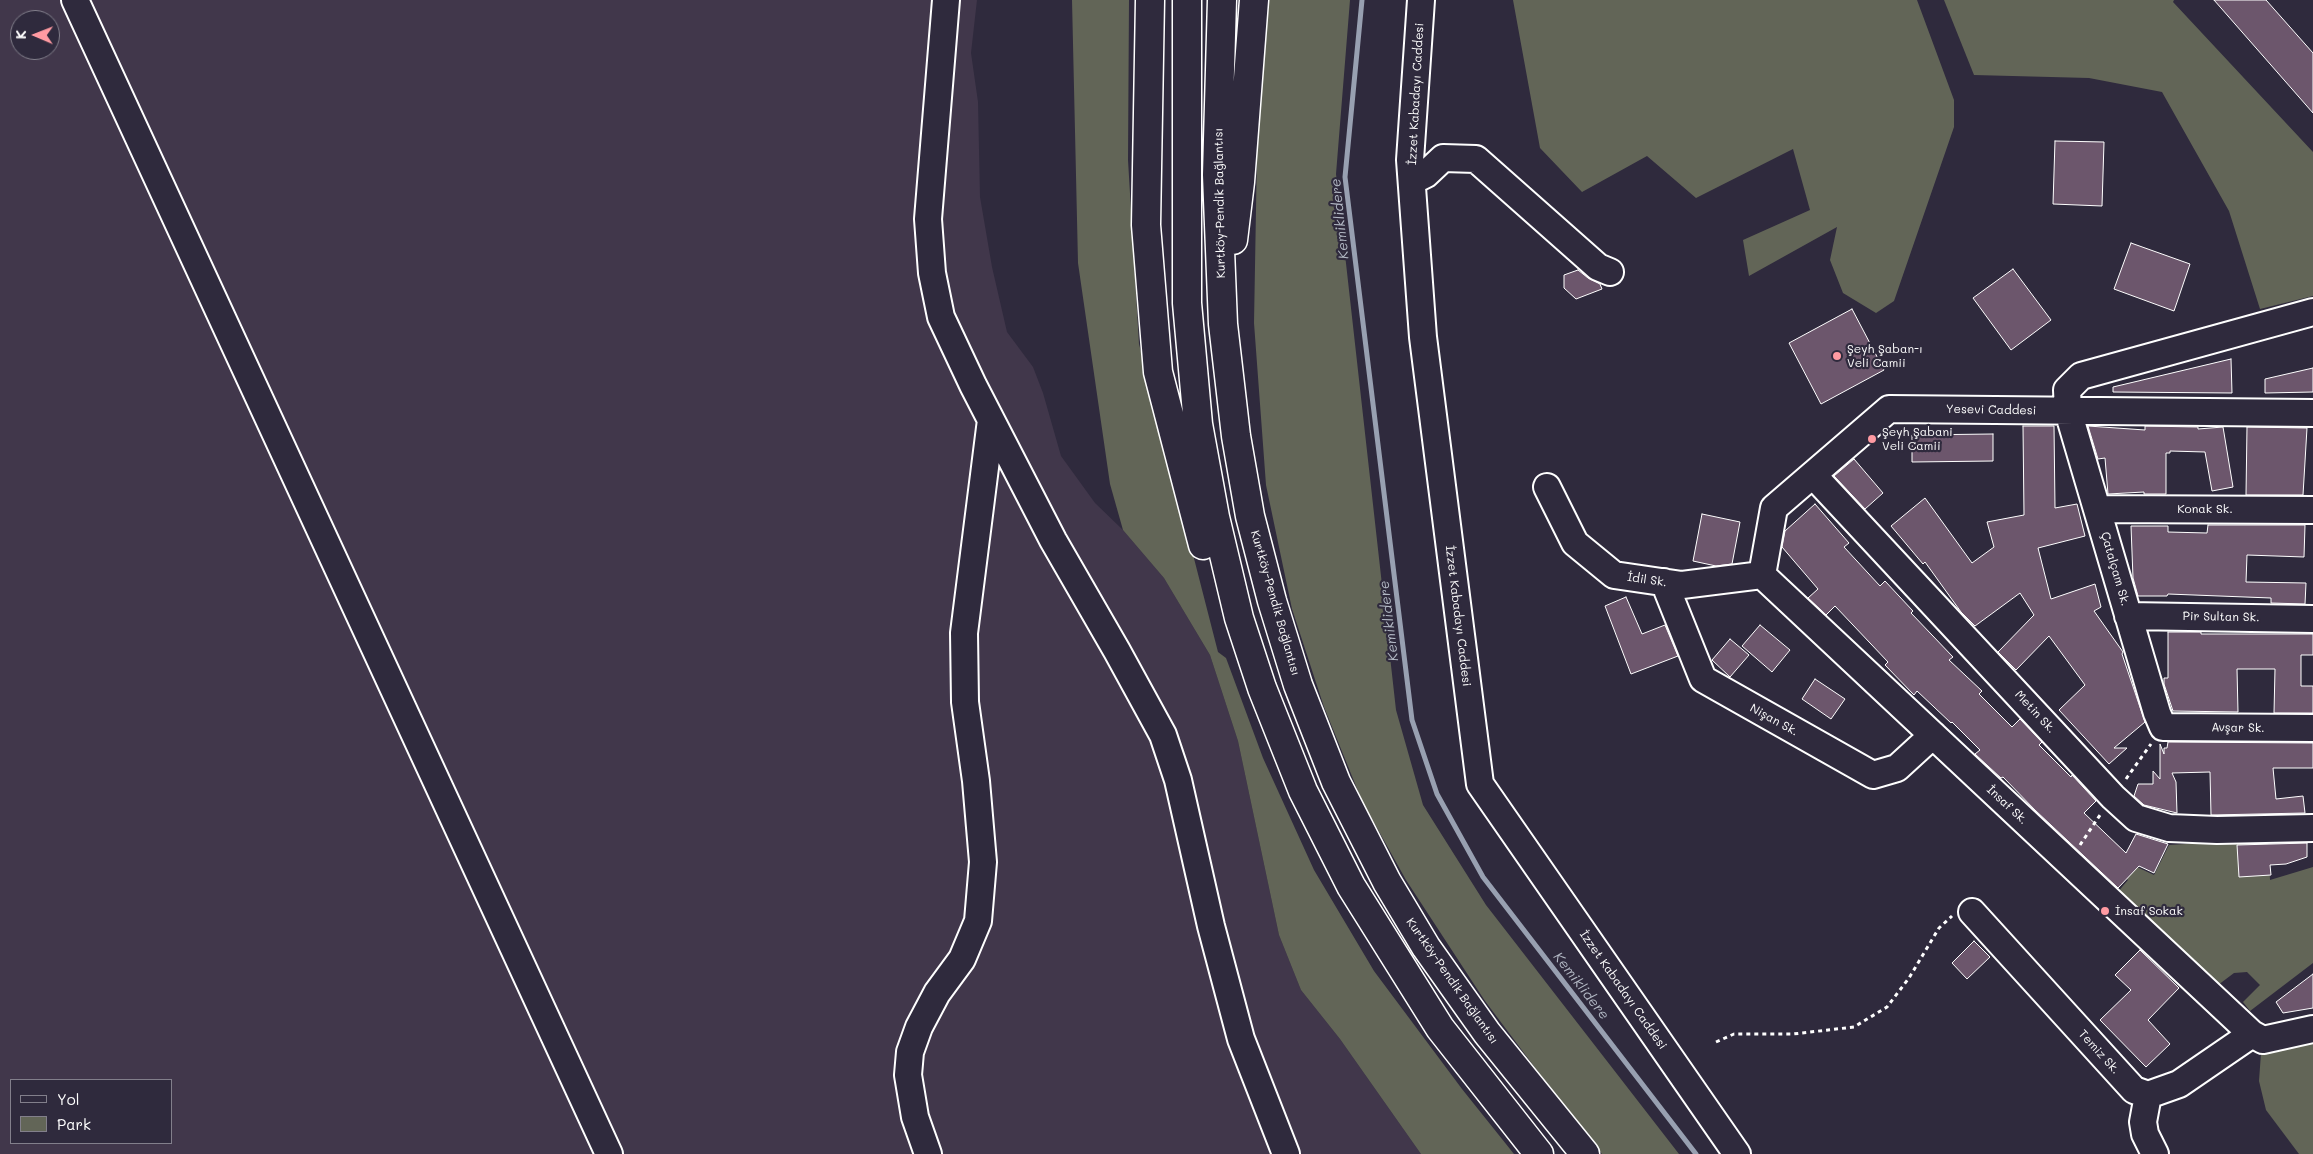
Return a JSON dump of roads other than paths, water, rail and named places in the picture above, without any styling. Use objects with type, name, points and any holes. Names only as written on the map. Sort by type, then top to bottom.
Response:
[{"type":"highway","points":[[1142,0],[1146,225],[1158,372],[1204,548],[1239,618]]},
{"type":"highway","points":[[1146,178],[1150,0]]},
{"type":"highway","points":[[1187,0],[1187,303],[1198,424],[1215,517],[1239,618],[1262,688],[1303,791],[1351,886],[1440,1028],[1538,1154]]},
{"type":"highway","name":"Kurtköy-Pendik Bağlantısı","points":[[1222,0],[1217,175],[1223,324],[1236,436],[1250,516],[1272,601],[1298,685],[1336,782],[1387,882],[1426,947],[1487,1033],[1585,1154]]},
{"type":"highway","points":[[1223,324],[1240,182],[1254,0]]},
{"type":"street","points":[[75,0],[609,1154]]},
{"type":"street","points":[[946,0],[928,220],[932,273],[941,317],[991,420],[1053,540],[1117,651],[1162,735],[1178,780],[1211,926],[1241,1040],[1286,1154]]},
{"type":"street","name":"İzzet Kabadayı Caddesi","points":[[1422,0],[1410,160],[1423,337],[1480,784],[1737,1154]]},
{"type":"street","points":[[1412,181],[1426,174],[1443,158],[1476,159],[1598,267],[1610,272]]},
{"type":"street","points":[[2068,411],[2067,390],[2081,376],[2313,312]]},
{"type":"street","name":"Yesevi Caddesi","points":[[1762,575],[1774,508],[1890,410],[2313,413]]},
{"type":"street","name":"Çatalçam Sk.","points":[[2068,411],[2128,616],[2163,727]]},
{"type":"street","points":[[928,1154],[915,1117],[908,1075],[910,1052],[919,1027],[936,993],[962,959],[978,921],[983,862],[976,781],[965,702],[964,633],[991,420]]},
{"type":"street","name":"Metin Sk.","points":[[1813,475],[2113,796],[2136,818],[2169,828],[2217,830],[2313,828]]},
{"type":"street","name":"İdil Sk.","points":[[1547,487],[1575,543],[1614,575],[1682,585],[1762,575]]},
{"type":"street","name":"Konak Sk.","points":[[2097,509],[2313,510]]},
{"type":"street","name":"İnsaf Sk.","points":[[1762,575],[2252,1034]]},
{"type":"street","name":"Nişan Sk.","points":[[1664,582],[1702,679],[1873,775],[1897,768],[1933,735]]},
{"type":"street","name":"Pir Sultan Sk.","points":[[2128,616],[2313,619]]},
{"type":"street","name":"Avşar Sk.","points":[[2163,727],[2313,728]]},
{"type":"street","name":"Temiz Sk.","points":[[1972,912],[2134,1090],[2148,1095]]},
{"type":"street","points":[[2155,1154],[2145,1134],[2143,1122],[2148,1095],[2179,1084],[2252,1034],[2263,1040],[2308,1028]]},
{"type":"waterway","name":"Kemiklidere","points":[[1362,0],[1345,177],[1412,720],[1437,794],[1483,877],[1696,1154]]},
{"type":"place","name":"Şeyh Şaban-ı Veli Camii","points":[[1837,356]]},
{"type":"place","name":"Şeyh Şabani Veli Camii","points":[[1872,439]]},
{"type":"place","name":"İnsaf Sokak","points":[[2105,911]]}]
